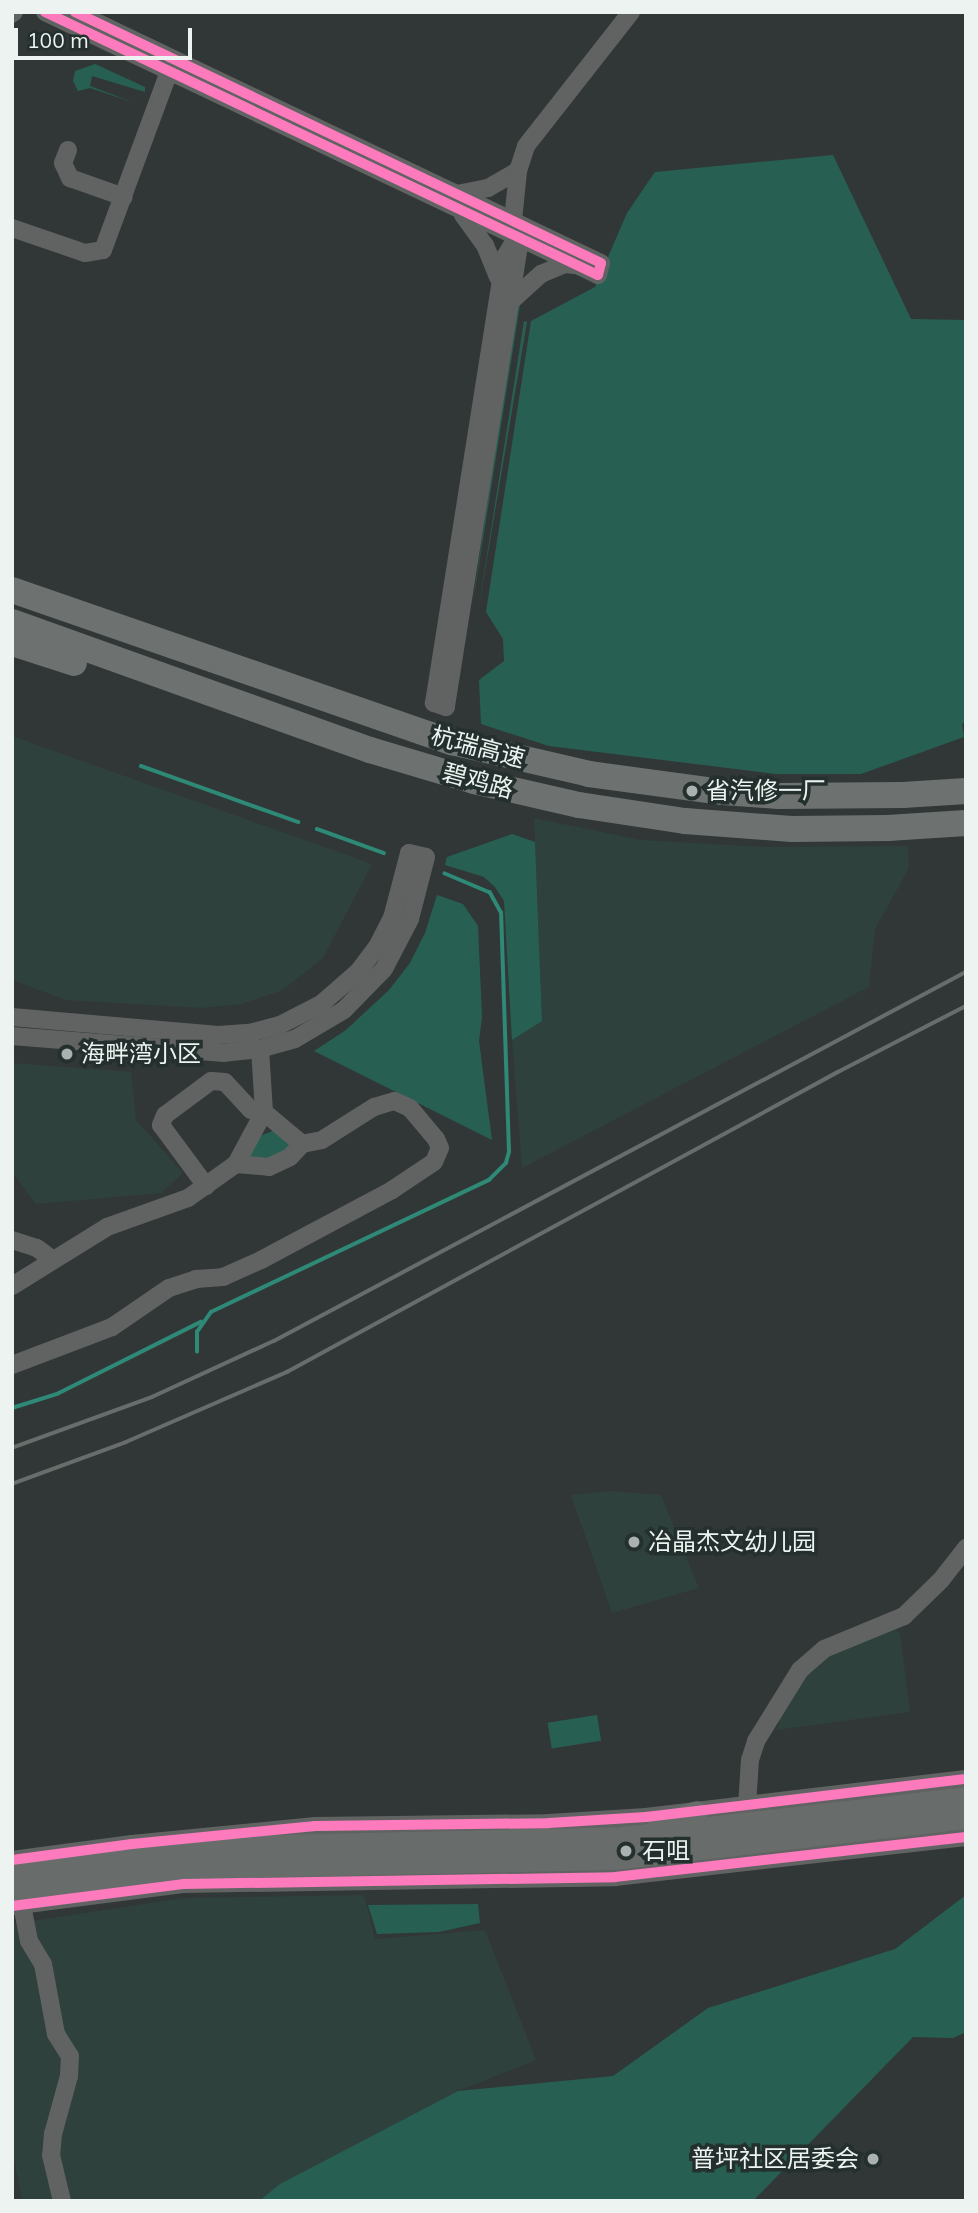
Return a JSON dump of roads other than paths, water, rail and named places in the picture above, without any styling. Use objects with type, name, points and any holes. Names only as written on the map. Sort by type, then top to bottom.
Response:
[{"type":"highway","name":"杭瑞高速","points":[[12,590],[440,738],[589,774],[723,792],[779,796],[903,795],[966,791]]},
{"type":"highway","name":"碧鸡路","points":[[12,601],[375,730],[478,759],[581,783],[684,799],[789,808],[966,802]]},
{"type":"highway","name":"碧鸡路","points":[[12,622],[383,754],[474,781],[579,805],[685,821],[792,829],[888,828],[966,823]]},
{"type":"highway","name":"杭瑞高速","points":[[12,637],[400,772],[587,818],[683,832],[780,840],[895,839],[966,834]]},
{"type":"highway","points":[[12,643],[159,689]]},
{"type":"main road","points":[[12,1874],[141,1856],[234,1847],[622,1838],[966,1798]]},
{"type":"main road","points":[[622,1838],[696,1812]]},
{"type":"main road","points":[[16,1901],[144,1875],[237,1866],[613,1858],[966,1817]]},
{"type":"street","points":[[45,12],[169,72],[457,202],[496,213],[541,234],[601,263],[598,275],[520,239],[457,202],[75,12]]},
{"type":"street","points":[[513,221],[518,171],[526,146],[631,12]]},
{"type":"street","points":[[12,228],[92,254],[107,245],[169,72]]},
{"type":"street","points":[[68,150],[63,163],[70,178],[124,197]]},
{"type":"street","points":[[457,202],[500,184],[518,171]]},
{"type":"street","points":[[457,202],[492,258],[505,296],[446,707],[434,703],[505,296],[520,239]]},
{"type":"street","points":[[496,213],[520,239]]},
{"type":"street","points":[[520,239],[541,234]]},
{"type":"street","points":[[505,296],[547,270],[565,264],[578,266]]},
{"type":"street","points":[[12,1017],[218,1035],[250,1033],[287,1022],[335,994],[368,960],[392,918],[418,855],[403,936],[372,984],[328,1021],[295,1039],[260,1049],[206,1053],[12,1036]]},
{"type":"street","points":[[12,1286],[107,1227],[175,1204],[236,1164],[264,1112],[260,1049]]},
{"type":"street","points":[[206,1186],[161,1125],[165,1115],[206,1084],[217,1081],[231,1087],[251,1110],[264,1112],[302,1144]]},
{"type":"street","points":[[12,1365],[112,1327],[169,1287],[189,1281],[223,1277],[261,1260],[392,1190],[434,1162],[440,1148],[436,1139],[410,1108],[394,1101],[374,1107],[322,1140],[302,1144],[290,1157],[269,1167],[236,1164]]},
{"type":"street","points":[[12,1240],[37,1248],[53,1260]]},
{"type":"street","points":[[747,1806],[749,1771],[756,1741],[800,1670],[824,1649],[904,1616],[941,1580],[966,1548]]},
{"type":"street","points":[[12,1860],[132,1844],[315,1826],[550,1823],[696,1812],[966,1779]]},
{"type":"street","points":[[62,2201],[51,2155],[53,2134],[69,2076],[70,2056],[56,2034],[43,1964],[29,1941],[16,1901],[183,1884],[514,1881],[628,1876],[966,1836]]},
{"type":"waterway","points":[[141,766],[298,822]]},
{"type":"waterway","points":[[317,829],[384,853]]},
{"type":"waterway","points":[[197,1352],[197,1332],[211,1312],[489,1180],[506,1163],[509,1152],[501,913],[490,893],[445,874]]},
{"type":"waterway","points":[[12,1408],[57,1394],[201,1322]]},
{"type":"railway","points":[[12,1448],[152,1397],[274,1341],[966,972]]},
{"type":"railway","points":[[12,1484],[126,1442],[287,1372],[838,1072],[966,1006]]},
{"type":"place","name":"省汽修一厂","points":[[692,791]]},
{"type":"place","name":"海畔湾小区","points":[[67,1054]]},
{"type":"place","name":"冶晶杰文幼儿园","points":[[634,1542]]},
{"type":"place","name":"石咀","points":[[626,1851]]},
{"type":"place","name":"普坪社区居委会","points":[[873,2159]]}]
